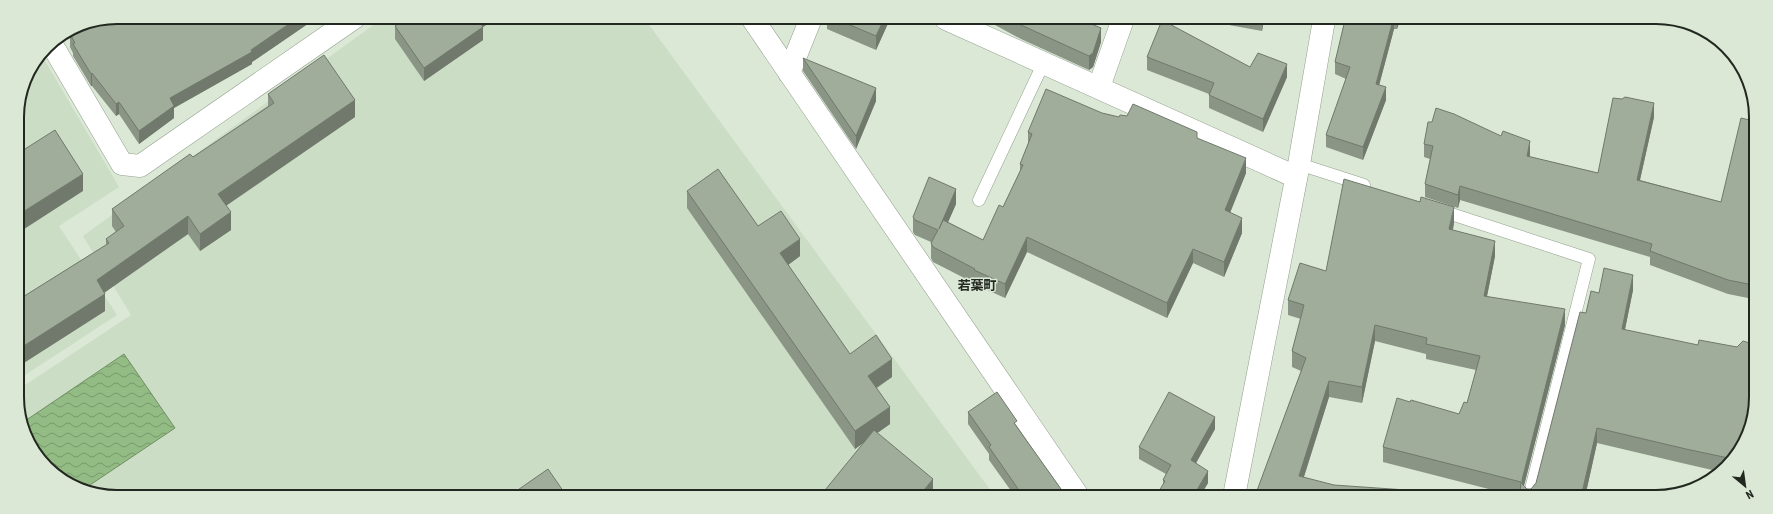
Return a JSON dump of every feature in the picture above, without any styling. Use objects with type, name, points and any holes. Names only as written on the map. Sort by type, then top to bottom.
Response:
[{"type":"street","points":[[54,48],[122,164],[140,166],[345,24]]},
{"type":"street","points":[[756,24],[1074,490]]},
{"type":"street","points":[[789,73],[809,24]]},
{"type":"street","points":[[957,24],[1099,87],[1297,170]]},
{"type":"street","points":[[1099,87],[1121,24]]},
{"type":"street","points":[[1235,490],[1297,170],[1323,24]]},
{"type":"lane","points":[[979,200],[1044,62]]},
{"type":"lane","points":[[1297,170],[1373,188]]},
{"type":"lane","points":[[1425,205],[1589,259],[1531,490]]},
{"type":"shaded area","points":[[375,24],[648,24],[990,490],[117,490],[93,487],[71,478],[60,471],[43,454],[29,427],[24,403],[24,386],[131,315],[83,236]]},
{"type":"shaded area","points":[[44,59],[119,187],[59,226],[117,315],[24,376],[24,111],[27,93],[31,82]]},
{"type":"water","points":[[124,354],[175,428],[89,486],[71,478],[51,463],[40,449],[29,427],[27,420]]},
{"type":"building","points":[[111,24],[289,24],[251,50],[252,52],[170,98],[174,106],[139,131],[119,102],[116,104],[92,73],[91,74],[73,44],[75,43],[71,36],[93,27]]},
{"type":"building","points":[[398,24],[481,24],[483,27],[424,68],[395,26]]},
{"type":"building","points":[[848,24],[882,24],[876,36]]},
{"type":"building","points":[[1019,24],[1092,24],[1101,28],[1093,53],[1089,56]]},
{"type":"building","points":[[1160,24],[1169,24],[1250,67],[1258,53],[1287,64],[1263,119],[1209,95],[1214,83],[1147,57]]},
{"type":"building","points":[[1344,24],[1392,24],[1376,84],[1386,87],[1363,147],[1326,135],[1350,67],[1335,62]]},
{"type":"building","points":[[324,55],[355,100],[218,194],[231,212],[200,234],[188,216],[97,280],[105,294],[24,346],[24,296],[109,243],[106,239],[124,226],[112,209],[190,154],[193,157],[274,103],[268,94]]},
{"type":"building","points":[[803,58],[876,88],[856,136]]},
{"type":"building","points":[[1046,89],[1102,113],[1119,117],[1120,115],[1127,116],[1133,104],[1197,132],[1197,138],[1246,158],[1225,210],[1242,218],[1224,262],[1193,249],[1167,303],[1027,237],[1005,284],[974,270],[975,269],[933,247],[931,243],[938,230],[915,220],[913,217],[929,177],[956,189],[939,229],[943,220],[983,240],[999,205],[1003,207],[1023,165],[1020,164],[1032,134],[1028,132]]},
{"type":"building","points":[[1625,97],[1654,103],[1637,180],[1721,202],[1741,118],[1749,120],[1749,284],[1728,280],[1650,251],[1652,244],[1460,186],[1458,195],[1425,184],[1433,146],[1424,144],[1428,122],[1432,122],[1436,108],[1454,114],[1501,136],[1503,131],[1530,141],[1527,156],[1598,173],[1613,98],[1622,99]]},
{"type":"building","points":[[55,130],[83,174],[24,211],[24,150]]},
{"type":"building","points":[[718,169],[758,226],[781,211],[800,239],[780,253],[850,354],[876,335],[892,359],[868,376],[890,407],[855,431],[687,191]]},
{"type":"building","points":[[1344,179],[1420,202],[1421,197],[1454,207],[1449,229],[1495,241],[1484,296],[1565,309],[1522,480],[1522,484],[1527,489],[1531,489],[1536,483],[1580,312],[1586,313],[1591,291],[1599,293],[1604,268],[1633,275],[1622,329],[1698,345],[1699,340],[1737,347],[1743,341],[1749,343],[1749,397],[1746,421],[1742,432],[1737,443],[1726,458],[1597,428],[1583,490],[1520,490],[1521,482],[1383,447],[1397,398],[1410,402],[1411,400],[1459,414],[1464,402],[1467,403],[1480,356],[1426,344],[1427,338],[1375,325],[1362,387],[1329,381],[1299,476],[1334,485],[1406,490],[1257,490],[1306,358],[1292,351],[1304,305],[1288,300],[1300,263],[1326,271]]},
{"type":"building","points":[[997,392],[1017,421],[1014,423],[1062,490],[1019,490],[989,447],[991,445],[968,412]]},
{"type":"building","points":[[1169,392],[1215,417],[1191,460],[1208,471],[1197,490],[1160,490],[1171,465],[1139,447]]},
{"type":"building","points":[[874,430],[933,479],[924,490],[825,490]]},
{"type":"building","points":[[548,469],[563,490],[518,490]]},
{"type":"district","name":"若葉町","points":[[977,285]]}]
